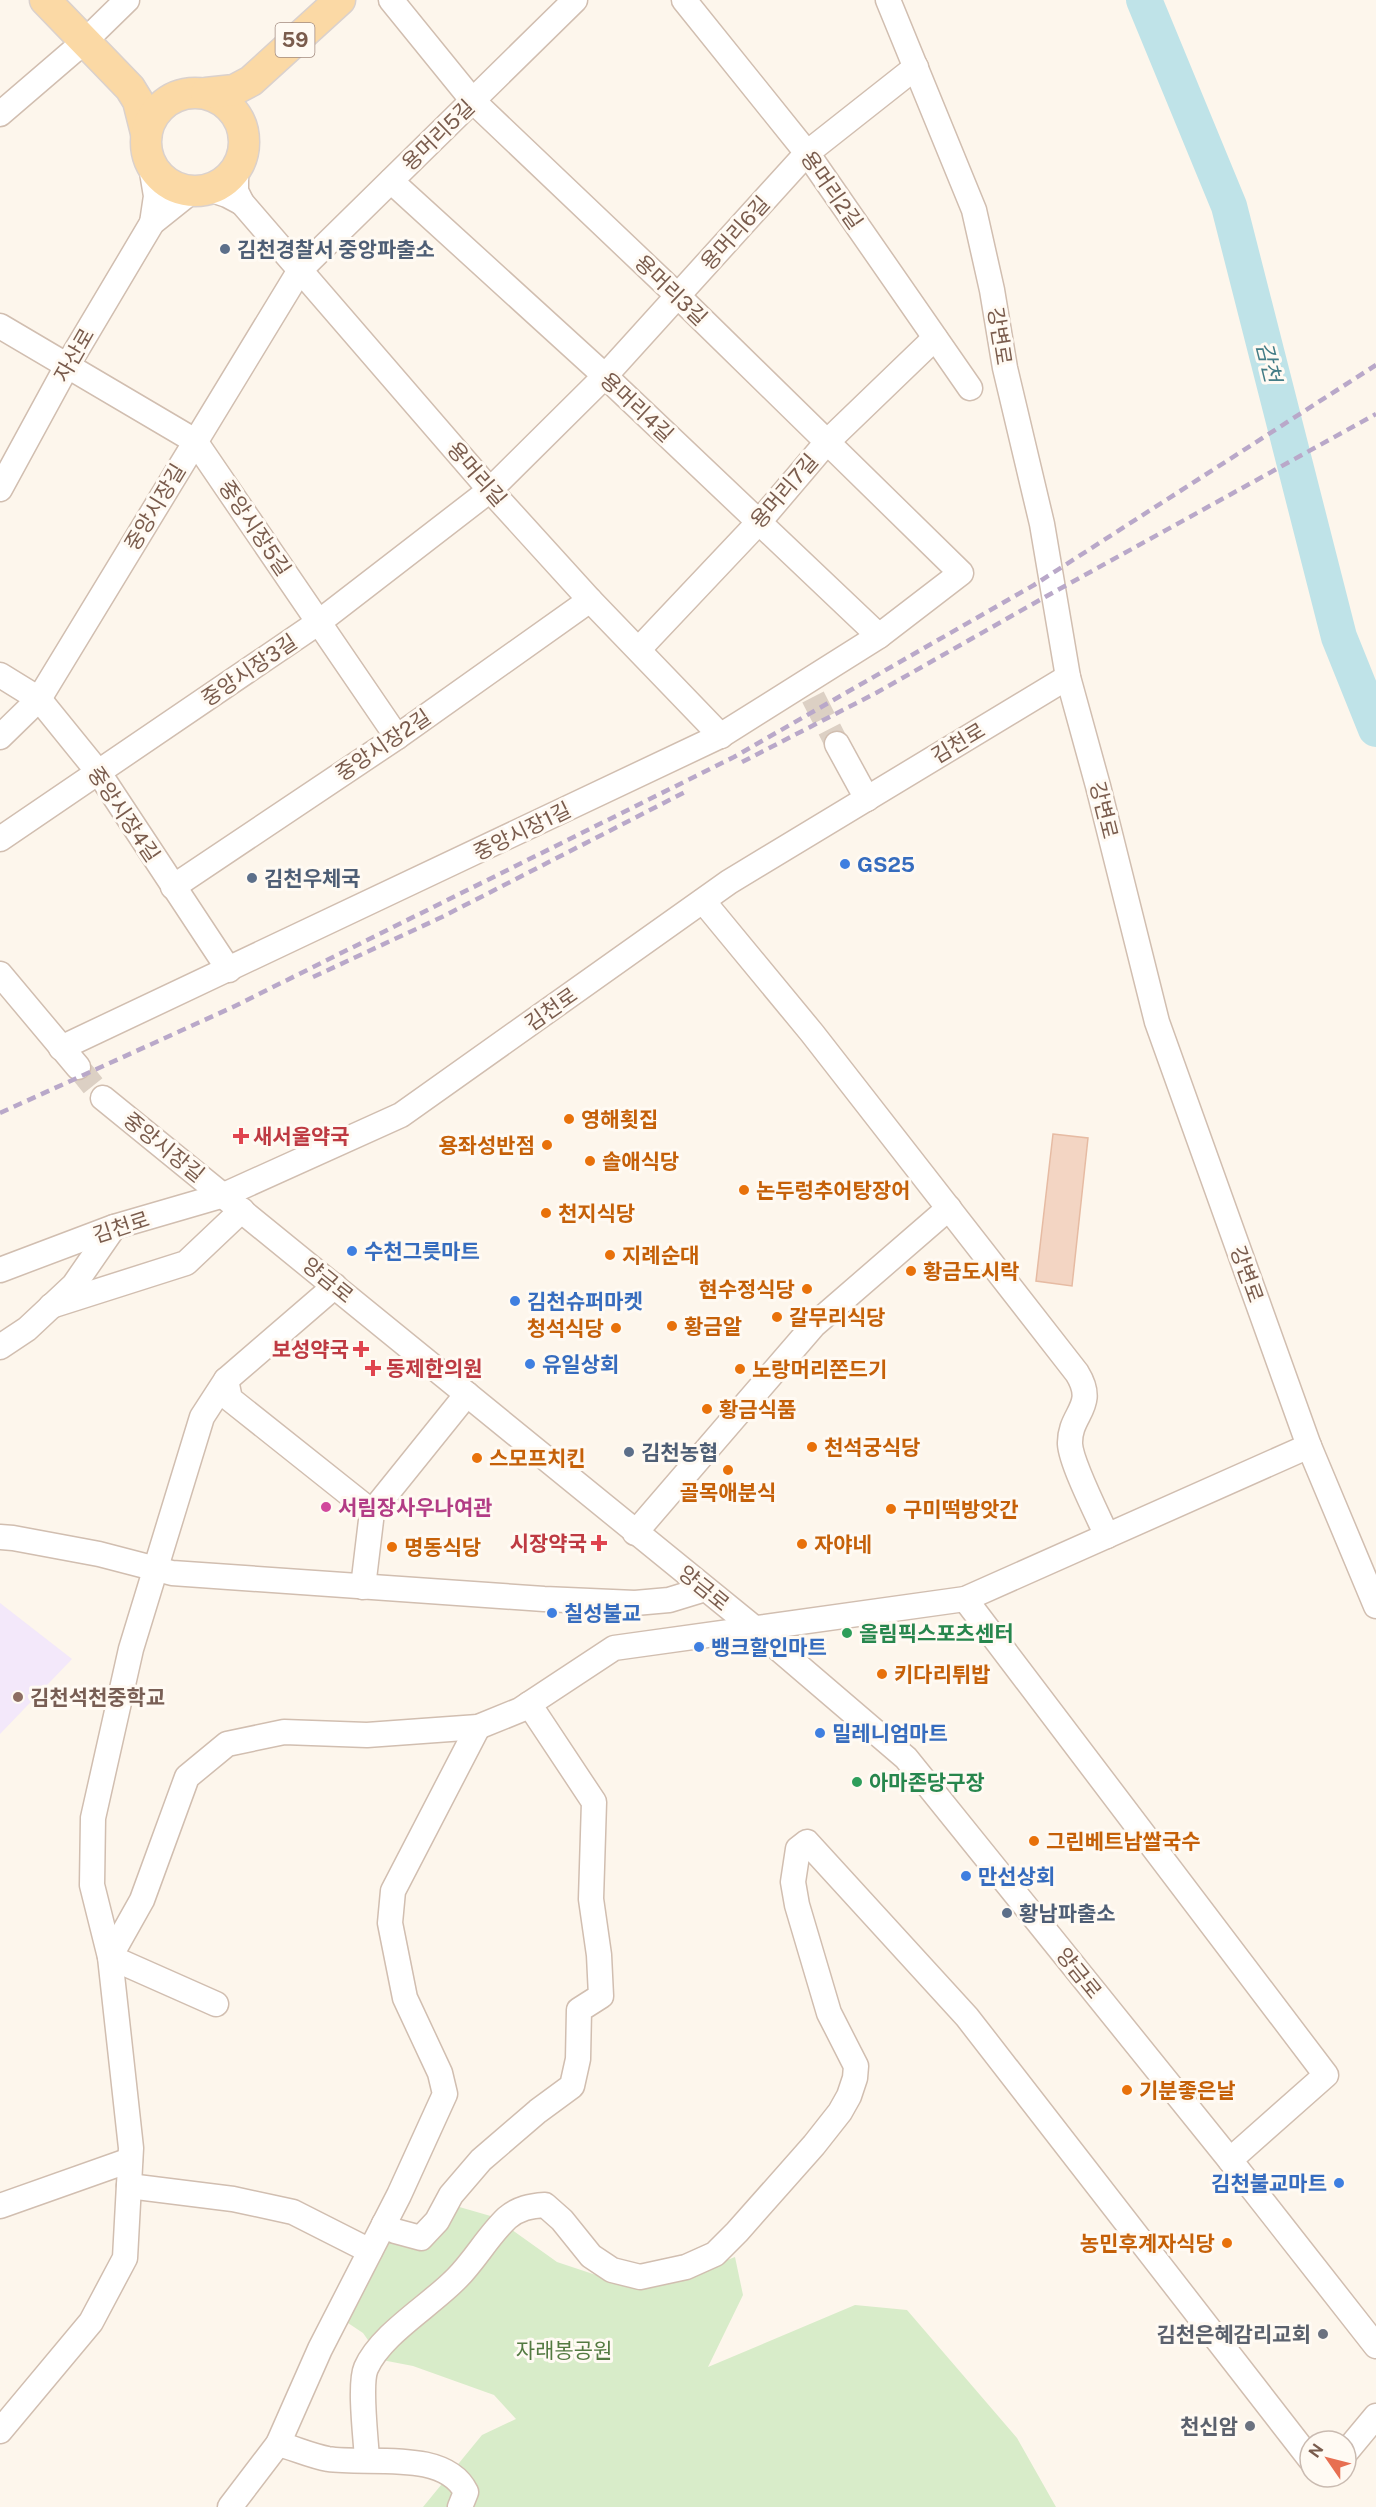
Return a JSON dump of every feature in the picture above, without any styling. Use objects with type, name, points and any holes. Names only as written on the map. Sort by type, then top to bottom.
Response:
[{"type":"main road","points":[[45,0],[119,75],[138,101],[146,133]]},
{"type":"main road","name":"59","points":[[206,93],[234,90],[250,81],[340,0]]},
{"type":"main road","points":[[119,75],[140,89],[154,94],[176,96]]},
{"type":"main road","points":[[241,123],[233,109],[221,99],[206,93],[191,92],[176,96],[162,104],[151,117],[146,133],[145,150],[151,166],[162,179],[176,188],[201,190],[224,182],[236,169],[243,154],[244,138],[241,123],[243,98],[250,81]]},
{"type":"street","points":[[0,114],[85,41],[127,0]]},
{"type":"street","name":"용머리3길","points":[[391,0],[473,101],[678,296],[961,573]]},
{"type":"street","name":"용머리5길","points":[[300,270],[576,0]]},
{"type":"street","name":"용머리2길","points":[[684,0],[807,153],[970,388]]},
{"type":"street","name":"강변로","points":[[888,0],[974,210],[992,290],[1005,368],[1042,524],[1068,677],[1157,1022],[1310,1446],[1376,1606]]},
{"type":"street","name":"용머리6길","points":[[490,490],[605,376],[807,153],[916,67]]},
{"type":"street","points":[[151,166],[156,196],[152,223]]},
{"type":"street","name":"용머리길","points":[[236,169],[236,191],[242,203],[490,490],[590,600],[721,736]]},
{"type":"street","name":"용머리4길","points":[[391,181],[605,376],[879,636]]},
{"type":"street","points":[[152,223],[201,190]]},
{"type":"street","name":"용머리길","points":[[201,190],[227,195],[242,203]]},
{"type":"street","name":"자산로","points":[[0,489],[67,366],[152,223]]},
{"type":"street","name":"중앙시장길","points":[[0,736],[39,699],[300,270]]},
{"type":"street","name":"중앙시장5길","points":[[0,326],[195,441],[397,737]]},
{"type":"street","name":"용머리7길","points":[[639,650],[759,522],[827,442],[935,338]]},
{"type":"street","name":"중앙시장3길","points":[[0,839],[319,622],[490,490]]},
{"type":"street","name":"중앙시장1길","points":[[61,1048],[721,736],[809,690],[961,573]]},
{"type":"street","name":"중앙시장2길","points":[[173,886],[397,737],[590,600]]},
{"type":"street","name":"중앙시장4길","points":[[0,675],[39,699],[99,773],[229,970]]},
{"type":"street","name":"김천로","points":[[0,1270],[114,1227],[233,1203],[401,1115],[729,882],[1068,677]]},
{"type":"street","points":[[837,744],[867,799]]},
{"type":"street","points":[[704,901],[812,1033],[1085,1386],[1085,1401],[1073,1427],[1070,1444],[1107,1536]]},
{"type":"street","points":[[0,974],[78,1067]]},
{"type":"street","name":"중앙시장길","points":[[103,1098],[233,1203]]},
{"type":"street","points":[[51,1306],[186,1263],[233,1203]]},
{"type":"street","name":"양금로","points":[[233,1203],[753,1628],[906,1758],[1230,2160],[1376,2346]]},
{"type":"street","points":[[635,1533],[814,1324],[949,1208]]},
{"type":"street","points":[[0,1347],[27,1329],[74,1285],[114,1227]]},
{"type":"street","points":[[0,2431],[91,2322],[125,2258],[131,2148],[110,1957],[92,1886],[93,1818],[131,1649],[202,1417],[226,1380],[335,1286]]},
{"type":"street","points":[[226,1380],[230,1399],[372,1512]]},
{"type":"street","points":[[363,1587],[372,1512],[467,1394]]},
{"type":"street","points":[[110,1957],[142,1900],[187,1777],[227,1744],[284,1732],[367,1735],[478,1727],[520,1710],[614,1648],[965,1599],[1310,1446]]},
{"type":"street","points":[[0,1538],[13,1538],[99,1554],[172,1573],[363,1587],[635,1603],[669,1600],[705,1589]]},
{"type":"street","points":[[965,1599],[1326,2075],[1230,2160]]},
{"type":"street","points":[[384,2224],[395,2231],[421,2238],[437,2221],[452,2195],[481,2160],[538,2111],[572,2086],[578,2059],[579,2010],[602,1996],[591,1899],[594,1802],[530,1704]]},
{"type":"street","points":[[230,2507],[278,2444],[320,2349],[384,2224],[445,2094],[440,2073],[405,1998],[390,1923],[393,1891],[478,1727]]},
{"type":"street","points":[[368,2459],[364,2413],[365,2370],[371,2359],[392,2334],[459,2277],[507,2218],[524,2207],[545,2205],[562,2220],[591,2256],[612,2270],[640,2277],[686,2267],[715,2254],[814,2145],[840,2112],[849,2096],[856,2066],[829,2013],[798,1905],[793,1882],[798,1849],[807,1842],[967,2017],[1298,2444]]},
{"type":"street","points":[[110,1957],[216,2004]]},
{"type":"street","points":[[0,2206],[130,2160]]},
{"type":"street","points":[[129,2186],[233,2199],[293,2212],[370,2251]]},
{"type":"street","points":[[1358,2438],[1376,2416]]},
{"type":"street","points":[[278,2444],[328,2459],[368,2459],[442,2468],[461,2481],[466,2492],[460,2507]]},
{"type":"shaded area","name":"김천석천중학교","points":[[0,1603],[72,1659],[0,1734]]},
{"type":"green space","name":"자래봉공원","points":[[456,2206],[494,2217],[557,2262],[635,2288],[673,2281],[735,2257],[743,2295],[708,2367],[855,2305],[907,2310],[1017,2438],[1056,2507],[423,2507],[482,2435],[516,2419],[494,2395],[413,2366],[382,2360],[363,2333],[345,2321],[389,2236],[429,2238]]},
{"type":"building","points":[[1053,1134],[1088,1138],[1072,1286],[1036,1281]]},
{"type":"waterway","name":"감천","points":[[1144,0],[1229,206],[1339,637],[1376,729]]},
{"type":"tunnel","points":[[813,697],[837,744]]},
{"type":"tunnel","points":[[78,1067],[103,1098]]},
{"type":"railway","points":[[0,1113],[233,1007],[734,757],[1034,585],[1376,365]]},
{"type":"railway","points":[[742,762],[876,693],[1376,414]]},
{"type":"railway","points":[[313,977],[442,917],[689,790]]},
{"type":"place","name":"김천경찰서 중앙파출소","points":[[225,249]]},
{"type":"place","name":"GS25","points":[[845,864]]},
{"type":"place","name":"김천우체국","points":[[252,878]]},
{"type":"place","name":"영해횟집","points":[[569,1119]]},
{"type":"place","name":"새서울약국","points":[[241,1136]]},
{"type":"place","name":"용좌성반점","points":[[547,1145]]},
{"type":"place","name":"솔애식당","points":[[590,1161]]},
{"type":"place","name":"논두렁추어탕장어","points":[[744,1190]]},
{"type":"place","name":"천지식당","points":[[546,1213]]},
{"type":"place","name":"수천그릇마트","points":[[352,1251]]},
{"type":"place","name":"지례순대","points":[[610,1255]]},
{"type":"place","name":"황금도시락","points":[[911,1271]]},
{"type":"place","name":"현수정식당","points":[[807,1289]]},
{"type":"place","name":"김천슈퍼마켓","points":[[515,1301]]},
{"type":"place","name":"갈무리식당","points":[[777,1317]]},
{"type":"place","name":"황금알","points":[[672,1326]]},
{"type":"place","name":"청석식당","points":[[616,1328]]},
{"type":"place","name":"보성약국","points":[[361,1349]]},
{"type":"place","name":"유일상회","points":[[530,1364]]},
{"type":"place","name":"동제한의원","points":[[373,1368]]},
{"type":"place","name":"노랑머리쫀드기","points":[[740,1369]]},
{"type":"place","name":"황금식품","points":[[707,1409]]},
{"type":"place","name":"천석궁식당","points":[[812,1447]]},
{"type":"place","name":"김천농협","points":[[629,1452]]},
{"type":"place","name":"스모프치킨","points":[[477,1458]]},
{"type":"place","name":"골목애분식","points":[[728,1470]]},
{"type":"place","name":"서림장사우나여관","points":[[326,1507]]},
{"type":"place","name":"구미떡방앗간","points":[[891,1509]]},
{"type":"place","name":"시장약국","points":[[599,1543]]},
{"type":"place","name":"자야네","points":[[802,1544]]},
{"type":"place","name":"명동식당","points":[[392,1547]]},
{"type":"place","name":"칠성불교","points":[[552,1613]]},
{"type":"place","name":"올림픽스포츠센터","points":[[847,1633]]},
{"type":"place","name":"뱅크할인마트","points":[[699,1647]]},
{"type":"place","name":"키다리튀밥","points":[[882,1674]]},
{"type":"place","name":"김천석천중학교","points":[[18,1697]]},
{"type":"place","name":"밀레니엄마트","points":[[820,1733]]},
{"type":"place","name":"아마존당구장","points":[[857,1782]]},
{"type":"place","name":"그린베트남쌀국수","points":[[1034,1841]]},
{"type":"place","name":"만선상회","points":[[966,1876]]},
{"type":"place","name":"황남파출소","points":[[1007,1913]]},
{"type":"place","name":"기분좋은날","points":[[1127,2090]]},
{"type":"place","name":"김천불교마트","points":[[1339,2183]]},
{"type":"place","name":"농민후계자식당","points":[[1227,2243]]},
{"type":"place","name":"김천은혜감리교회","points":[[1323,2334]]},
{"type":"place","name":"천신암","points":[[1250,2426]]}]
